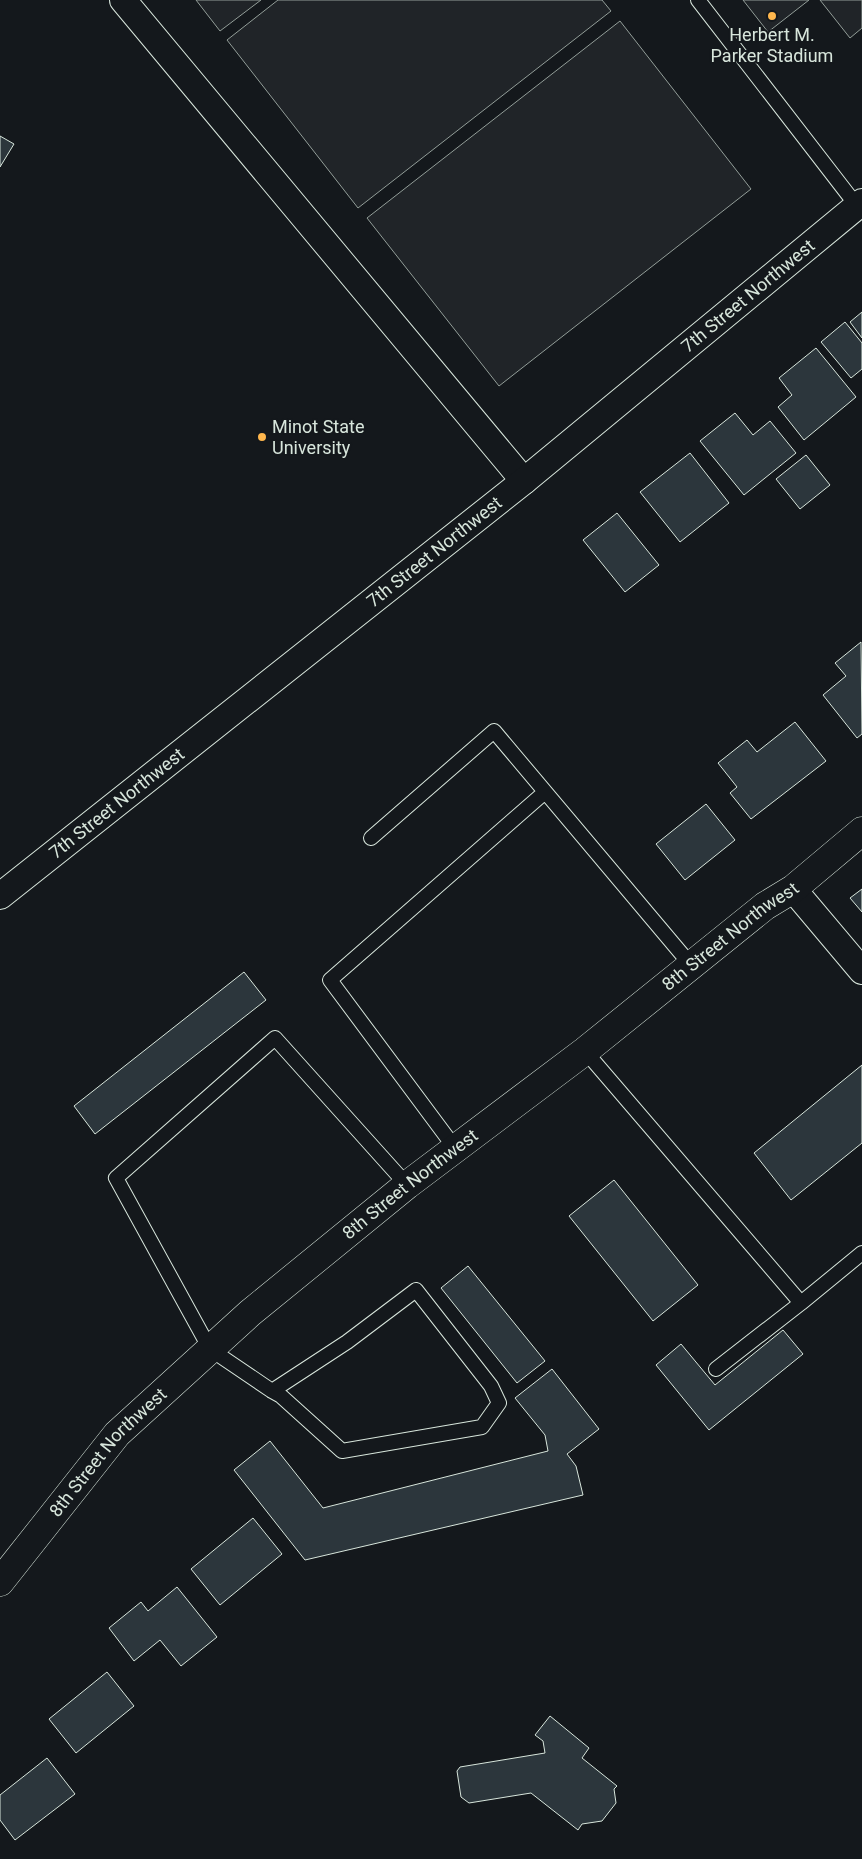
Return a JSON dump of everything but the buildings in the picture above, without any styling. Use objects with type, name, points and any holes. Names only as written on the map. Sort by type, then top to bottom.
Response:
[{"type":"street","points":[[123,0],[524,481]]},
{"type":"street","name":"7th Street Northwest","points":[[0,896],[524,481],[860,204]]},
{"type":"street","name":"8th Street Northwest","points":[[0,1582],[117,1434],[250,1313],[406,1185],[585,1051],[764,906],[792,889],[862,831]]},
{"type":"street","points":[[792,889],[862,971]]},
{"type":"lane","points":[[698,0],[860,204]]},
{"type":"lane","points":[[371,838],[494,731],[691,965]]},
{"type":"lane","points":[[455,1148],[330,980],[545,792]]},
{"type":"lane","points":[[272,1391],[347,1342],[416,1290],[491,1386],[499,1403],[482,1427],[342,1452],[281,1396],[272,1391],[210,1349],[116,1178],[275,1038],[406,1185]]},
{"type":"lane","points":[[585,1051],[801,1303]]},
{"type":"lane","points":[[716,1370],[862,1252]]},
{"type":"shaded area","points":[[196,0],[261,0],[220,31]]},
{"type":"shaded area","points":[[278,0],[602,0],[611,11],[358,208],[227,40]]},
{"type":"shaded area","name":"Herbert M. Parker Stadium","points":[[743,0],[809,0],[768,32]]},
{"type":"shaded area","name":"Herbert M. Parker Stadium","points":[[820,0],[862,0],[862,28],[850,38]]},
{"type":"shaded area","points":[[620,21],[751,189],[499,386],[367,218]]},
{"type":"place","name":"Herbert M. Parker Stadium","points":[[772,16]]},
{"type":"place","name":"Minot State University","points":[[262,437]]}]
